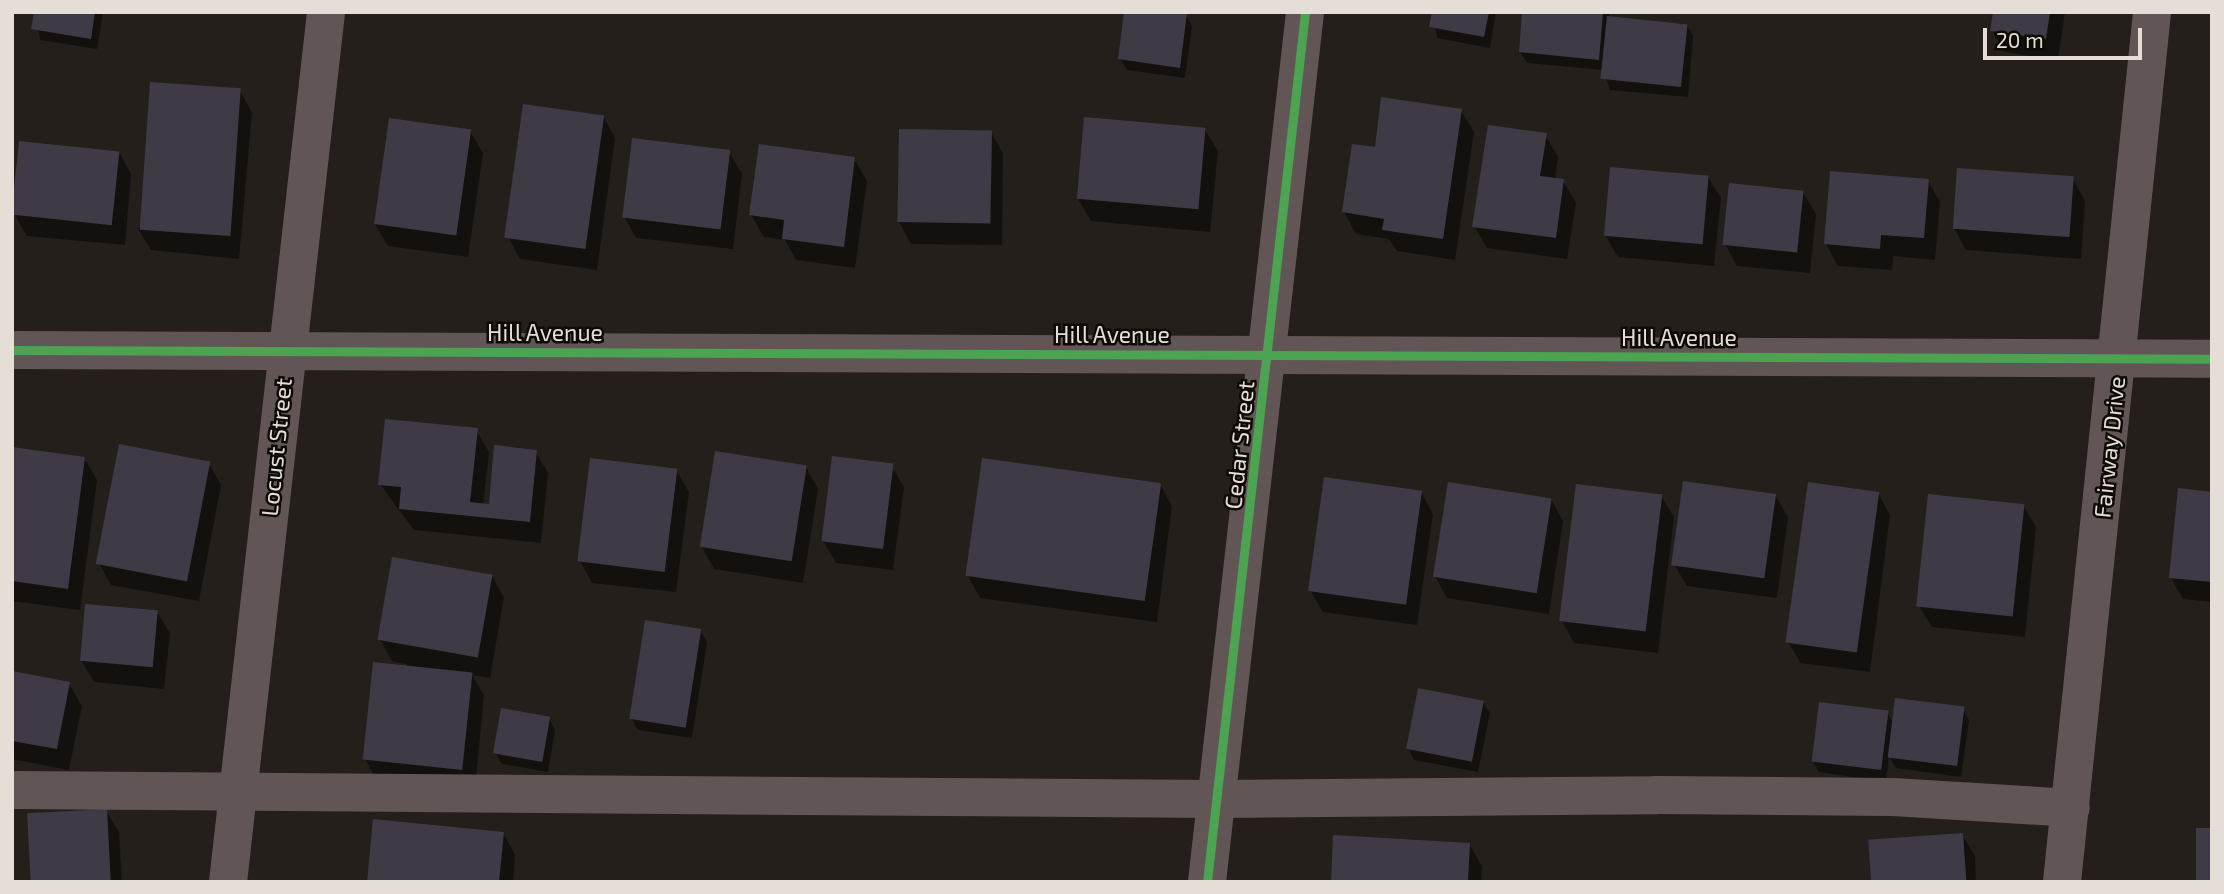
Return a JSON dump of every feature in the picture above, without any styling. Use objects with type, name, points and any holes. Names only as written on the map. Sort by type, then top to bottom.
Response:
[{"type":"street","name":"Locust Street","points":[[228,882],[326,12]]},
{"type":"street","name":"Cedar Street","points":[[1207,882],[1269,353],[1305,12]]},
{"type":"street","name":"Fairway Drive","points":[[2062,882],[2152,12]]},
{"type":"street","name":"Hill Avenue","points":[[12,350],[1269,353],[2212,359]]},
{"type":"street","points":[[12,790],[1218,799],[1838,797],[2071,808]]},
{"type":"building","points":[[34,12],[95,12],[91,39],[31,29]]},
{"type":"building","points":[[1124,12],[1187,13],[1180,68],[1118,59]]},
{"type":"building","points":[[1432,12],[1489,12],[1484,37],[1429,27]]},
{"type":"building","points":[[1522,12],[1603,12],[1599,60],[1519,52]]},
{"type":"building","points":[[1993,12],[2050,12],[2046,39],[1990,31]]},
{"type":"building","points":[[1607,16],[1688,24],[1681,87],[1600,79]]},
{"type":"building","points":[[150,82],[241,88],[230,236],[140,230]]},
{"type":"building","points":[[1381,97],[1462,109],[1443,239],[1382,230],[1384,219],[1342,212],[1352,144],[1375,147]]},
{"type":"building","points":[[523,104],[604,115],[585,249],[504,238]]},
{"type":"building","points":[[1084,117],[1206,128],[1198,209],[1077,199]]},
{"type":"building","points":[[389,118],[471,130],[456,236],[374,224]]},
{"type":"building","points":[[1488,125],[1547,133],[1540,176],[1564,179],[1556,238],[1472,227]]},
{"type":"building","points":[[899,129],[992,131],[990,224],[897,222]]},
{"type":"building","points":[[632,138],[730,150],[721,229],[622,217]]},
{"type":"building","points":[[19,141],[119,152],[112,225],[12,215]]},
{"type":"building","points":[[759,144],[855,157],[844,247],[782,239],[784,220],[749,215]]},
{"type":"building","points":[[1610,167],[1709,176],[1703,244],[1604,236]]},
{"type":"building","points":[[1957,168],[2074,176],[2069,237],[1953,229]]},
{"type":"building","points":[[1830,171],[1929,179],[1924,238],[1881,235],[1880,249],[1824,244]]},
{"type":"building","points":[[1729,183],[1804,191],[1797,252],[1723,245]]},
{"type":"building","points":[[385,419],[478,428],[470,502],[489,504],[494,445],[537,450],[530,522],[399,509],[401,487],[378,485]]},
{"type":"building","points":[[119,444],[210,462],[187,582],[96,564]]},
{"type":"building","points":[[12,447],[85,457],[68,589],[12,581]]},
{"type":"building","points":[[715,451],[807,466],[792,561],[700,547]]},
{"type":"building","points":[[832,456],[894,464],[883,549],[822,541]]},
{"type":"building","points":[[590,458],[677,469],[665,572],[577,561]]},
{"type":"building","points":[[982,458],[1161,483],[1145,601],[965,576]]},
{"type":"building","points":[[1324,477],[1422,491],[1406,605],[1308,591]]},
{"type":"building","points":[[1683,481],[1776,494],[1764,578],[1671,565]]},
{"type":"building","points":[[1448,482],[1552,498],[1537,593],[1433,577]]},
{"type":"building","points":[[1808,482],[1879,492],[1857,652],[1785,642]]},
{"type":"building","points":[[1576,484],[1662,495],[1646,632],[1559,621]]},
{"type":"building","points":[[2178,488],[2212,492],[2212,582],[2169,578]]},
{"type":"building","points":[[1928,494],[2024,504],[2013,617],[1916,606]]},
{"type":"building","points":[[392,557],[492,575],[478,657],[377,640]]},
{"type":"building","points":[[85,604],[158,610],[153,667],[80,661]]},
{"type":"building","points":[[645,620],[701,629],[686,728],[629,719]]},
{"type":"building","points":[[373,662],[472,672],[462,770],[363,759]]},
{"type":"building","points":[[12,671],[70,682],[57,749],[12,741]]},
{"type":"building","points":[[1418,688],[1484,701],[1472,762],[1406,749]]},
{"type":"building","points":[[1895,698],[1964,707],[1957,766],[1888,758]]},
{"type":"building","points":[[1819,702],[1888,711],[1881,770],[1812,762]]},
{"type":"building","points":[[501,708],[550,717],[542,762],[493,753]]},
{"type":"building","points":[[107,809],[111,882],[31,882],[27,813]]},
{"type":"building","points":[[373,819],[504,832],[499,882],[367,882]]},
{"type":"building","points":[[2196,828],[2212,828],[2212,882],[2196,882]]},
{"type":"building","points":[[1963,833],[1966,882],[1871,882],[1868,840]]},
{"type":"building","points":[[1333,835],[1470,843],[1468,882],[1331,882]]},
{"type":"cycle path","points":[[1207,882],[1305,12]]},
{"type":"cycle path","points":[[12,350],[2212,359]]}]
